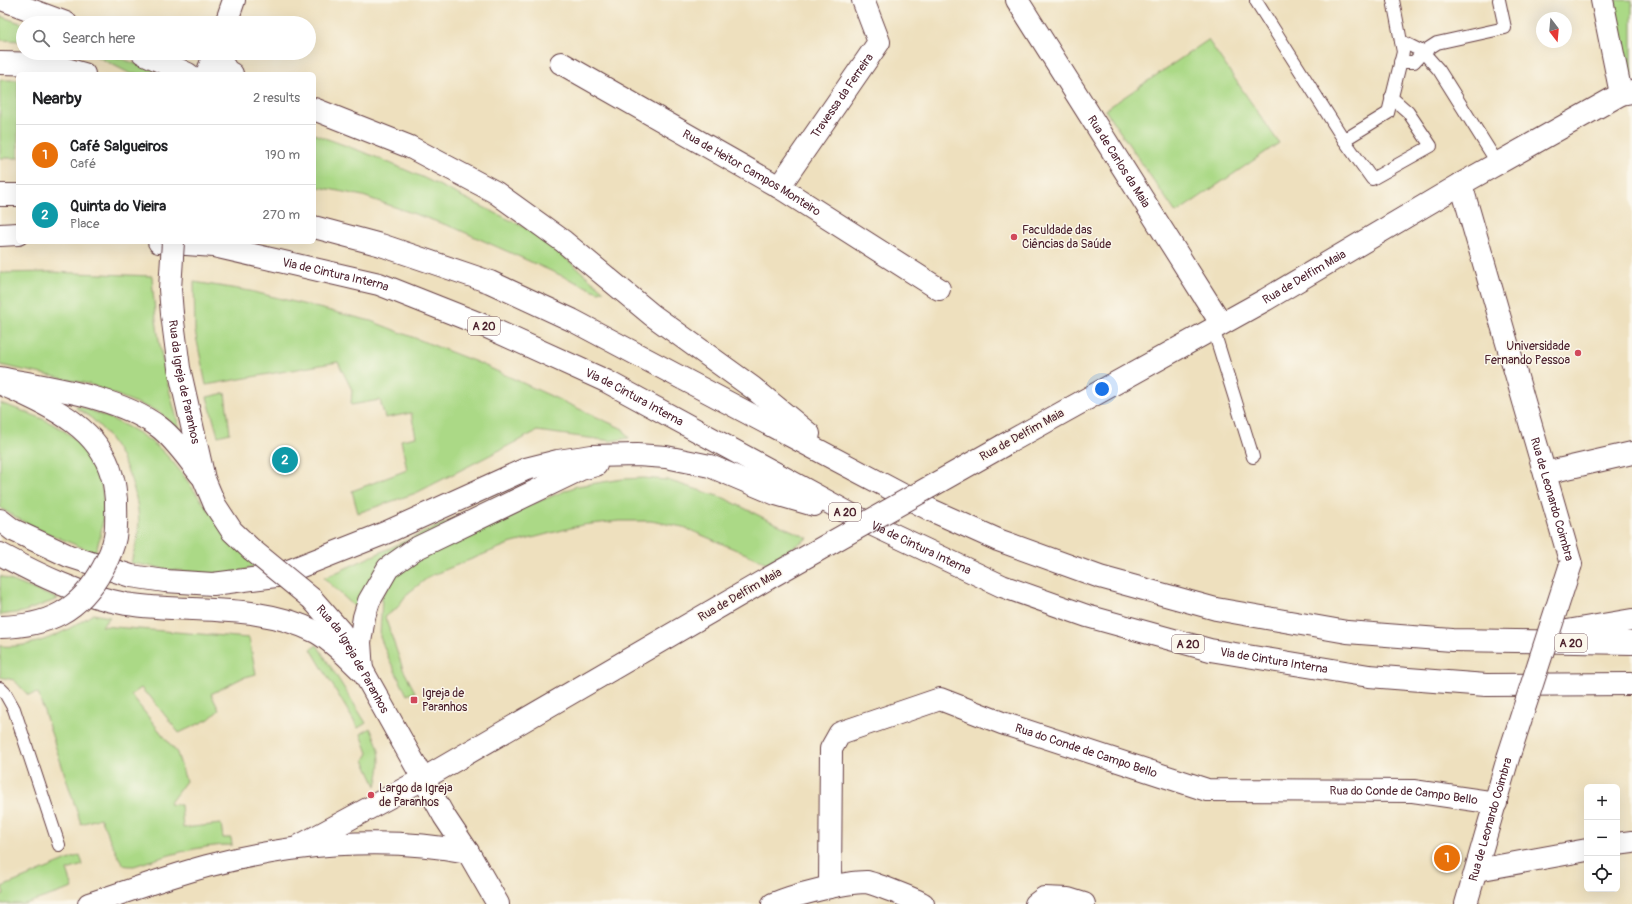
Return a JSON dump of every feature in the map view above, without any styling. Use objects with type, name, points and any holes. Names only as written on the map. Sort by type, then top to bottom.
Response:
[{"type":"main road","points":[[4,0],[47,16]]},
{"type":"main road","points":[[228,16],[234,0]]},
{"type":"main road","name":"Travessa da Ferreira","points":[[779,187],[880,42],[863,0]]},
{"type":"main road","name":"Rua de Carlos da Maia","points":[[1017,0],[1217,326]]},
{"type":"main road","points":[[1602,0],[1627,93]]},
{"type":"main road","points":[[158,60],[184,72]]},
{"type":"main road","points":[[208,72],[212,60]]},
{"type":"main road","points":[[220,60],[229,72]]},
{"type":"main road","points":[[0,63],[49,64],[77,72]]},
{"type":"main road","name":"Rua de Heitor Campos Monteiro","points":[[561,63],[779,187],[939,289]]},
{"type":"main road","name":"Rua de Delfim Maia","points":[[294,848],[423,779],[767,579],[1217,326],[1461,184],[1627,93]]},
{"type":"main road","points":[[316,110],[410,147],[495,192],[564,241],[652,315],[753,388],[844,463]]},
{"type":"main road","name":"Rua de Leonardo Coimbra","points":[[1461,184],[1571,564],[1508,758],[1466,904]]},
{"type":"main road","points":[[0,195],[16,195]]},
{"type":"main road","name":"A 20","points":[[316,228],[381,245],[490,282],[572,320],[931,510],[998,540],[1100,576],[1216,609],[1347,632],[1452,640],[1632,643]]},
{"type":"main road","points":[[0,235],[16,234]]},
{"type":"main road","name":"Rua da Igreja de Paranhos","points":[[173,244],[170,289],[179,368],[204,479],[214,505],[232,530],[251,549],[312,599],[341,632],[444,816],[468,852],[498,904]]},
{"type":"main road","name":"Via de Cintura Interna","points":[[186,244],[214,246],[379,284],[485,326],[606,381],[852,515],[1002,586],[1087,616],[1210,650],[1369,676],[1486,685],[1632,684]]},
{"type":"main road","points":[[0,378],[64,390],[123,408],[160,427],[204,479]]},
{"type":"main road","points":[[0,383],[48,406],[83,428],[104,456],[112,476],[116,500],[115,537],[109,557],[94,585],[82,599],[64,611],[37,623],[21,626],[0,627]]},
{"type":"main road","points":[[1545,473],[1632,453]]},
{"type":"main road","points":[[362,671],[360,642],[364,617],[369,601],[388,568],[414,549],[581,469],[637,455]]},
{"type":"main road","points":[[0,520],[13,530],[69,556],[131,576],[193,584],[246,581],[276,576],[315,562],[419,518],[526,469],[558,461],[592,456],[637,455],[666,457],[710,466],[776,494],[852,515]]},
{"type":"main road","points":[[0,554],[55,582],[118,602],[181,610],[251,612],[290,621],[317,633],[333,644],[362,671]]},
{"type":"main road","points":[[1510,642],[1632,620]]},
{"type":"main road","points":[[1590,685],[1632,695]]},
{"type":"main road","name":"Rua do Conde de Campo Bello","points":[[830,887],[831,749],[840,733],[940,699],[1002,723],[1207,790],[1413,790],[1496,803]]},
{"type":"main road","points":[[1620,844],[1632,842]]},
{"type":"main road","points":[[89,904],[209,866],[294,848],[368,844],[418,845],[468,852]]},
{"type":"main road","points":[[1477,870],[1584,851]]},
{"type":"main road","points":[[773,904],[830,887],[866,882],[923,904]]},
{"type":"main road","points":[[1036,904],[1044,898],[1068,899],[1084,904]]},
{"type":"lane","points":[[1344,140],[1388,112],[1403,52],[1393,0]]},
{"type":"lane","points":[[1400,62],[1414,62],[1436,43],[1505,28],[1500,0]]},
{"type":"lane","points":[[1256,1],[1344,140],[1372,179],[1431,146],[1408,112],[1391,97]]},
{"type":"lane","points":[[1401,41],[1424,52],[1439,70],[1498,164]]},
{"type":"lane","points":[[1217,326],[1253,457]]},
{"type":"lane","points":[[0,688],[5,693],[14,709],[58,845]]},
{"type":"green space","points":[[1614,0],[1632,0],[1632,81],[1630,82]]},
{"type":"green space","points":[[0,16],[16,22],[16,41],[0,40]]},
{"type":"green space","points":[[1208,40],[1279,143],[1176,213],[1105,110]]},
{"type":"green space","points":[[104,60],[125,60],[159,72],[127,72]]},
{"type":"green space","points":[[0,80],[16,80],[16,158],[0,158]]},
{"type":"green space","points":[[316,135],[371,155],[422,177],[524,227],[549,244],[604,291],[598,292],[455,228],[363,196],[316,186]]},
{"type":"green space","points":[[50,272],[152,276],[158,336],[170,394],[181,432],[159,412],[89,384],[0,365],[0,273]]},
{"type":"green space","points":[[194,282],[250,291],[371,321],[479,363],[623,429],[629,438],[611,441],[537,431],[416,493],[358,513],[352,491],[407,470],[401,440],[416,437],[411,413],[385,418],[380,400],[351,405],[352,390],[338,362],[206,385],[195,331]]},
{"type":"green space","points":[[225,393],[230,433],[218,436],[207,397]]},
{"type":"green space","points":[[0,403],[36,416],[54,425],[70,435],[82,446],[92,460],[98,474],[102,490],[103,505],[103,522],[95,553],[33,527],[0,508]]},
{"type":"green space","points":[[77,405],[130,428],[164,452],[254,566],[243,571],[212,573],[177,570],[131,563],[138,536],[139,519],[132,481],[115,446],[103,430],[90,417],[76,408]]},
{"type":"green space","points":[[644,478],[667,480],[724,498],[808,538],[767,563],[683,527],[651,521],[619,521],[582,525],[509,544],[430,576],[407,594],[397,608],[385,617],[403,669],[415,692],[407,695],[380,637],[382,596],[395,574],[425,555],[510,513],[577,486],[623,479]]},
{"type":"green space","points":[[513,492],[399,549],[357,609],[324,578]]},
{"type":"green space","points":[[0,576],[58,599],[23,612],[0,615]]},
{"type":"green space","points":[[93,614],[110,617],[102,626],[249,638],[256,674],[242,678],[211,694],[219,710],[209,719],[179,733],[148,694],[147,695],[141,688],[131,695],[177,753],[186,781],[169,804],[181,805],[183,828],[221,824],[223,838],[231,838],[232,845],[219,845],[194,849],[134,866],[127,866],[121,862],[118,857],[100,818],[81,824],[38,693],[28,695],[14,680],[0,677],[0,646],[25,645],[49,638],[72,627]]},
{"type":"green space","points":[[317,645],[366,723],[358,728],[311,649]]},
{"type":"green space","points":[[370,728],[377,743],[380,757],[376,786],[364,760],[368,753],[361,734]]},
{"type":"green space","points":[[80,855],[83,865],[67,870],[73,888],[25,904],[0,904],[0,895],[4,894],[2,887]]},
{"type":"place","name":"Faculdade das Ciências da Saúde","points":[[1014,237]]},
{"type":"place","name":"Universidade Fernando Pessoa","points":[[1578,353]]},
{"type":"place","name":"Quinta do Vieira","points":[[285,460]]},
{"type":"place","name":"Igreja de Paranhos","points":[[414,700]]},
{"type":"place","name":"Largo da Igreja de Paranhos","points":[[371,795]]},
{"type":"place","name":"Café Salgueiros","points":[[1447,858]]}]
